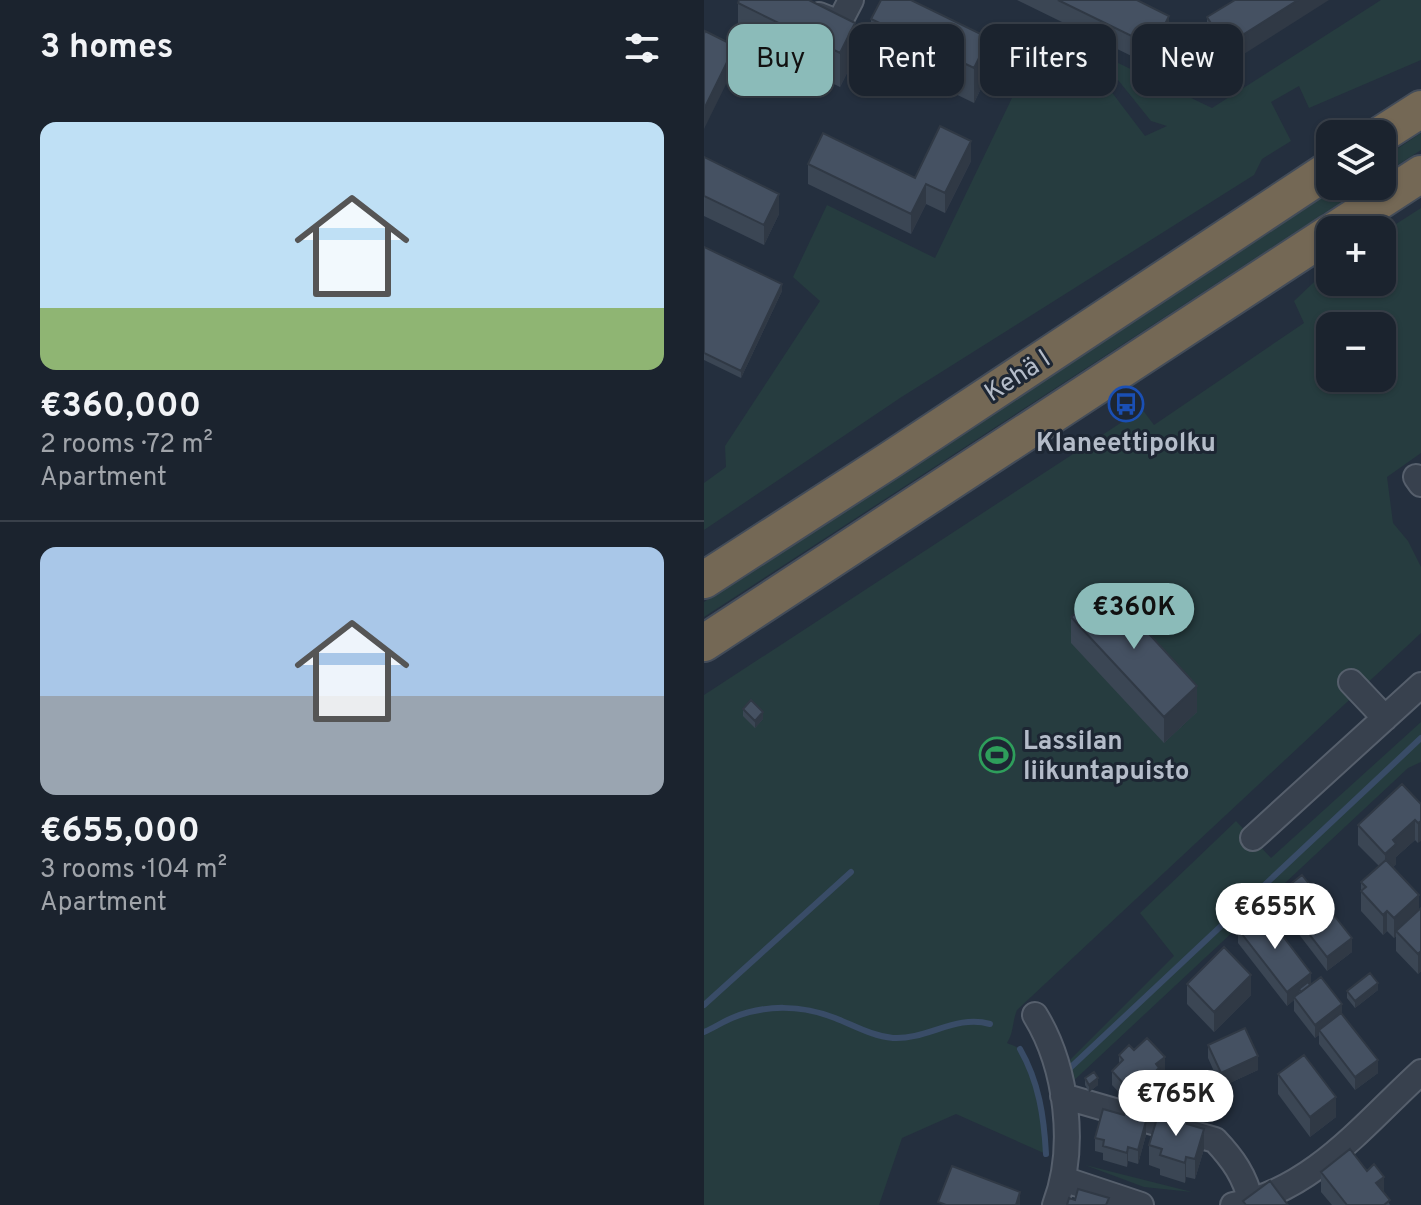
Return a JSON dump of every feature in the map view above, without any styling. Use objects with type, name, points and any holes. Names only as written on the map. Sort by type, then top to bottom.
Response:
[{"type":"highway","points":[[1396,125],[1421,109]]},
{"type":"highway","name":"Kehä I","points":[[1357,216],[1421,174]]},
{"type":"highway","name":"Kehä I","points":[[704,580],[1316,178]]},
{"type":"highway","name":"Kehä I","points":[[704,643],[1316,242]]},
{"type":"street","points":[[812,6],[839,23],[851,0]]},
{"type":"street","points":[[1351,682],[1385,718]]},
{"type":"street","points":[[1253,838],[1421,685]]},
{"type":"street","points":[[1035,1015],[1056,1055],[1063,1096],[1063,1179],[1055,1205]]},
{"type":"street","points":[[1063,1096],[1215,1140],[1233,1158],[1246,1182],[1242,1203],[1290,1197],[1327,1158],[1421,1072]]},
{"type":"street","points":[[1063,1179],[1141,1205]]},
{"type":"green space","points":[[1381,0],[1421,0],[1421,60],[1309,108],[1299,86],[1271,102],[1291,141],[1262,159],[1254,175],[900,398],[704,530],[704,483],[726,467],[725,446],[820,301],[793,277],[827,205],[935,258],[1013,96],[1115,96],[1145,136],[1167,126],[1151,121],[1116,77],[1116,62],[1132,70],[1132,96],[1187,96],[1212,108],[1231,96],[1243,96],[1243,88]]},
{"type":"green space","points":[[1421,133],[1421,150],[1396,166],[1396,150]]},
{"type":"green space","points":[[1319,200],[1344,200],[704,617],[704,602]]},
{"type":"green space","name":"Lassilan liikuntapuisto","points":[[1421,208],[1421,453],[1387,477],[1393,523],[1408,541],[1421,567],[1421,633],[1017,1010],[1007,1043],[1019,1049],[1026,1058],[1037,1083],[1046,1154],[956,1114],[902,1138],[879,1205],[704,1205],[704,695],[1142,409],[1154,425],[1304,323],[1294,301],[1316,280],[1316,296],[1396,296],[1396,224]]},
{"type":"green space","points":[[1421,722],[1421,762],[1408,768],[1069,1085],[1068,1062],[1174,956],[1140,913],[1236,821],[1271,858]]},
{"type":"green space","points":[[1085,1165],[1192,1192],[1144,1187]]},
{"type":"building","points":[[739,0],[809,0],[855,23],[849,24],[849,35],[840,53],[833,50],[833,24],[781,24],[738,3]]},
{"type":"building","points":[[881,0],[911,0],[960,24],[882,24],[871,19]]},
{"type":"building","points":[[1058,0],[1137,0],[1169,16],[1165,24],[1132,24],[1132,36],[1116,28],[1116,24],[1107,24]]},
{"type":"building","points":[[1235,0],[1298,0],[1243,35],[1243,24],[1211,24],[1207,17]]},
{"type":"building","points":[[964,26],[980,34],[980,56],[974,68],[964,63]]},
{"type":"building","points":[[705,31],[728,42],[728,60],[704,109]]},
{"type":"building","points":[[940,126],[971,141],[945,193],[926,184],[911,214],[808,164],[823,133],[915,178]]},
{"type":"building","points":[[704,157],[779,194],[764,225],[704,196]]},
{"type":"building","points":[[704,247],[782,284],[741,371],[704,353]]},
{"type":"building","points":[[1105,586],[1197,686],[1164,717],[1071,617]]},
{"type":"building","points":[[751,700],[763,712],[755,721],[743,709]]},
{"type":"building","points":[[1402,784],[1421,804],[1421,821],[1418,823],[1415,820],[1393,840],[1396,844],[1385,854],[1358,825]]},
{"type":"building","points":[[1386,860],[1419,895],[1394,918],[1387,911],[1383,915],[1361,891],[1366,887],[1361,882]]},
{"type":"building","points":[[1302,875],[1352,938],[1327,957],[1278,894]]},
{"type":"building","points":[[1421,908],[1421,951],[1418,954],[1396,931]]},
{"type":"building","points":[[1263,910],[1311,973],[1287,992],[1238,929]]},
{"type":"building","points":[[1224,947],[1251,975],[1214,1012],[1187,984]]},
{"type":"building","points":[[1370,973],[1378,983],[1355,1001],[1347,991]]},
{"type":"building","points":[[1321,977],[1342,1004],[1315,1025],[1294,997]]},
{"type":"building","points":[[1308,982],[1310,985],[1301,992],[1299,989]]},
{"type":"building","points":[[1341,1013],[1378,1060],[1355,1077],[1319,1030]]},
{"type":"building","points":[[1245,1028],[1258,1056],[1221,1073],[1208,1045]]},
{"type":"building","points":[[1147,1038],[1165,1057],[1156,1064],[1159,1068],[1139,1087],[1136,1083],[1129,1090],[1112,1071],[1123,1060],[1119,1055],[1129,1045],[1134,1050]]},
{"type":"building","points":[[1304,1055],[1336,1097],[1310,1117],[1278,1074]]},
{"type":"building","points":[[1094,1072],[1098,1078],[1089,1085],[1085,1078]]},
{"type":"building","points":[[1126,1108],[1140,1112],[1138,1119],[1146,1121],[1138,1150],[1128,1147],[1127,1153],[1103,1146],[1104,1140],[1095,1138],[1103,1109],[1124,1115]]},
{"type":"building","points":[[1173,1114],[1188,1118],[1187,1124],[1204,1129],[1195,1159],[1186,1157],[1185,1163],[1160,1155],[1162,1149],[1149,1145],[1158,1115],[1172,1119]]},
{"type":"building","points":[[1350,1149],[1367,1171],[1374,1164],[1384,1177],[1376,1183],[1390,1200],[1384,1205],[1347,1205],[1321,1172]]},
{"type":"building","points":[[952,1166],[1020,1192],[1016,1205],[946,1205],[938,1202]]},
{"type":"building","points":[[1270,1181],[1288,1205],[1246,1205],[1243,1201]]},
{"type":"building","points":[[1078,1189],[1109,1198],[1106,1205],[1067,1205],[1069,1198],[1075,1200]]},
{"type":"waterway","points":[[1070,1068],[1421,738]]},
{"type":"waterway","points":[[704,1005],[851,872]]},
{"type":"waterway","points":[[704,1032],[745,1013],[770,1008],[810,1011],[893,1038],[906,1038],[965,1022],[990,1024]]},
{"type":"waterway","points":[[1020,1049],[1032,1074],[1039,1100],[1046,1154]]},
{"type":"place","name":"Klaneettipolku","points":[[1126,404]]},
{"type":"place","name":"Lassilan liikuntapuisto","points":[[997,755]]}]
